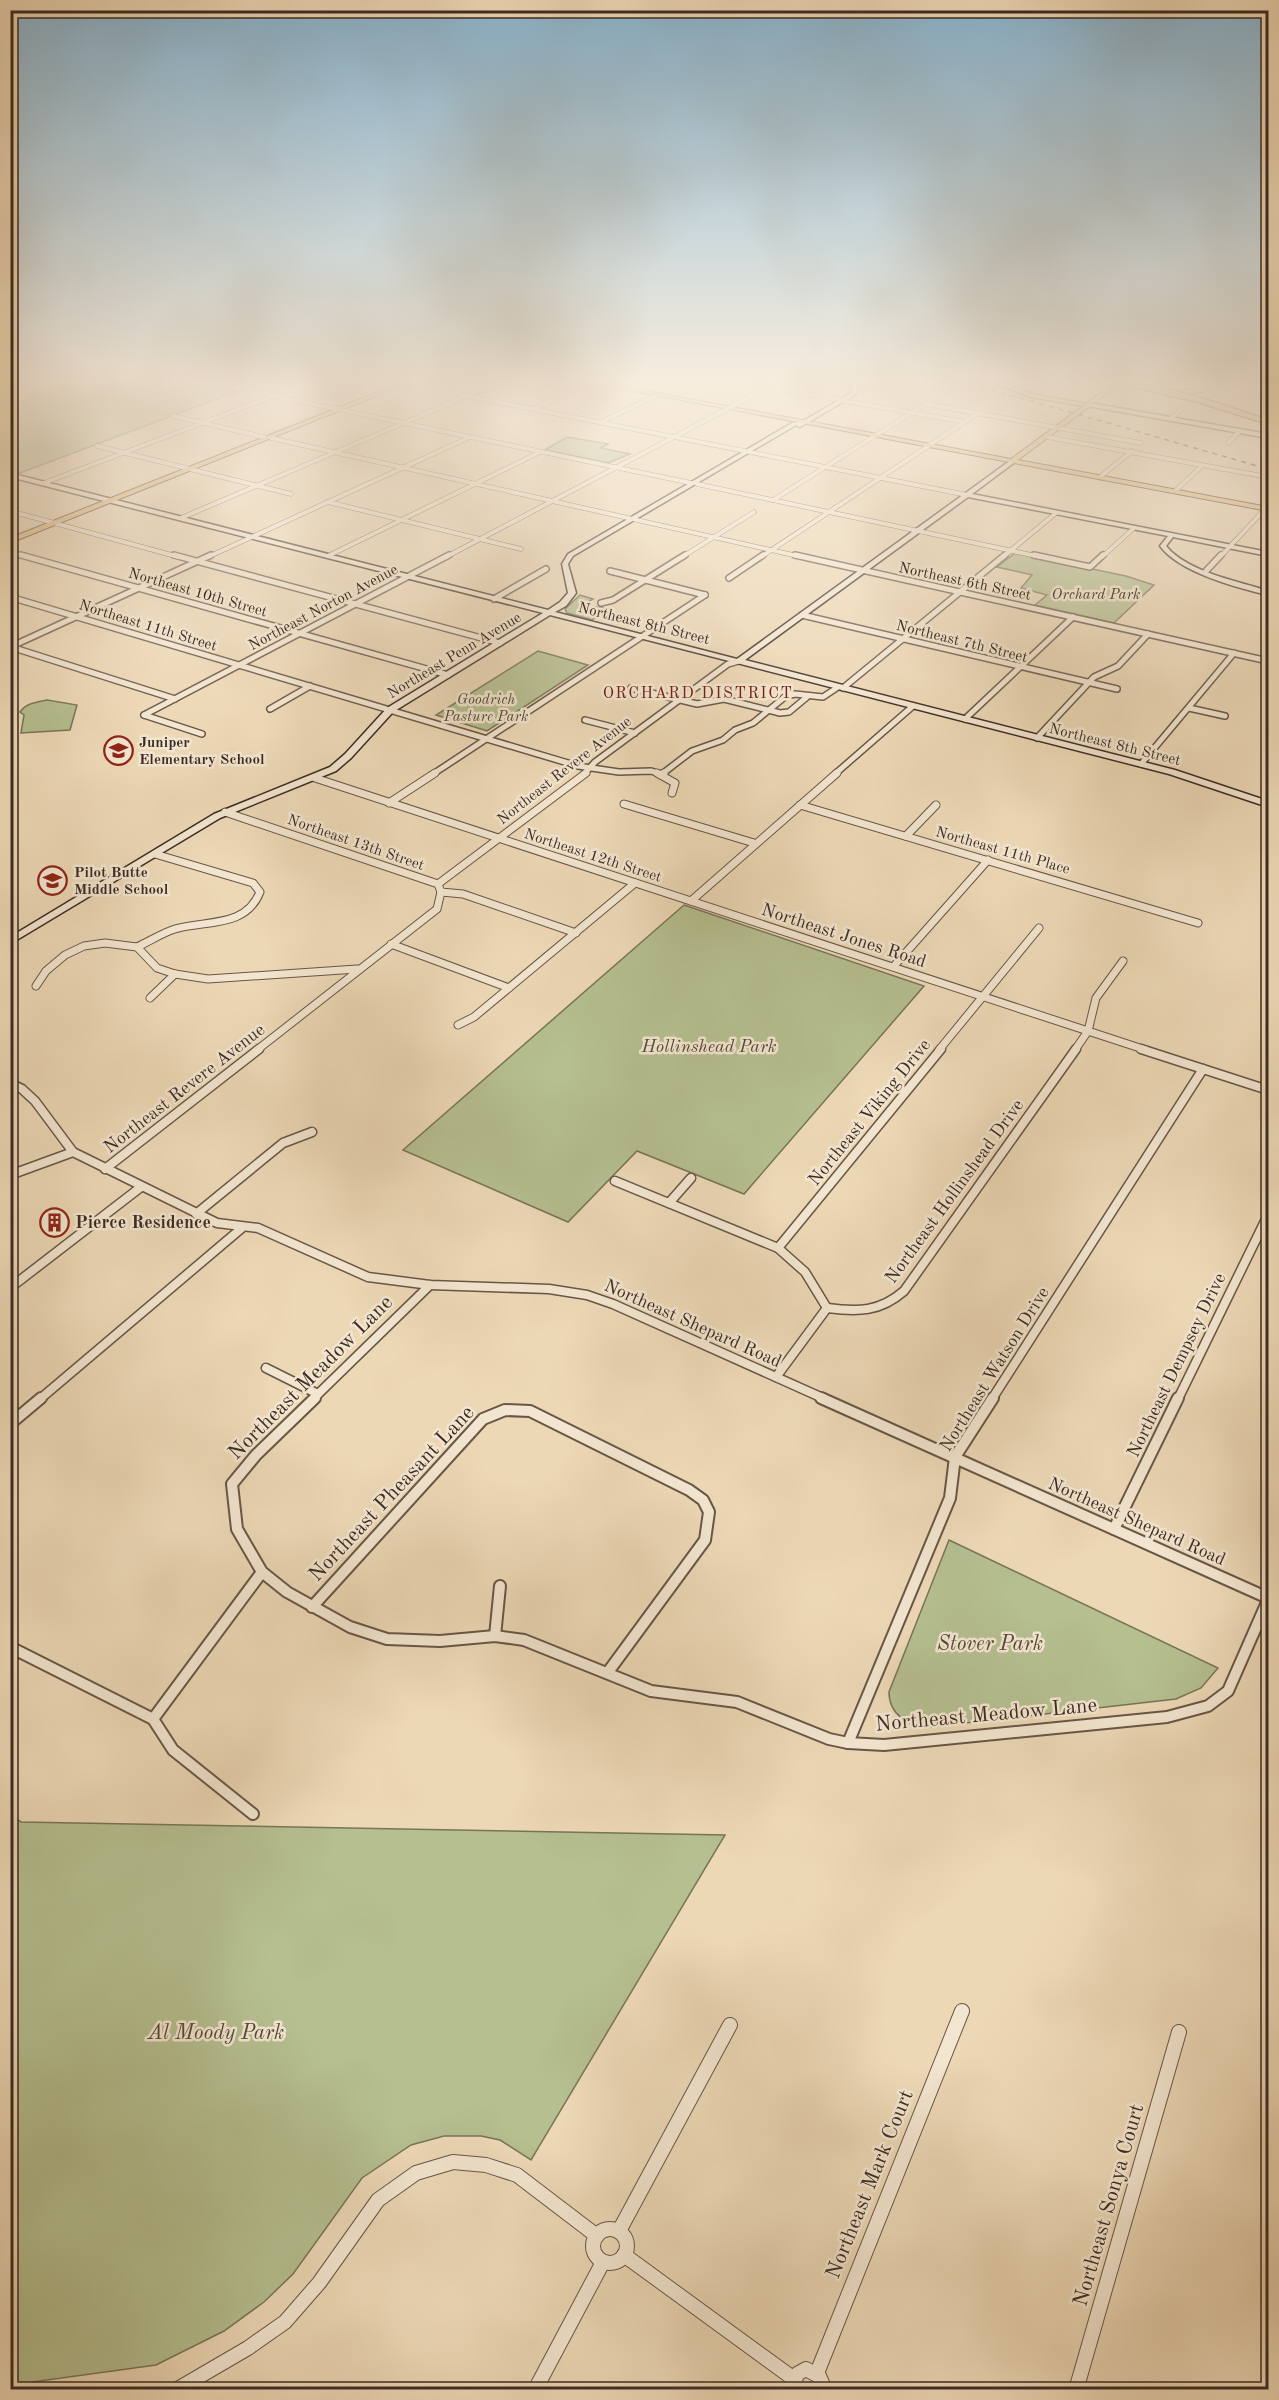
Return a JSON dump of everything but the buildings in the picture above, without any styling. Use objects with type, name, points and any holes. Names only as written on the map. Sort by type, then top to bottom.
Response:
[{"type":"main road","name":"Northeast 8th Street","points":[[92,496],[1141,764],[1211,783],[1269,804]]},
{"type":"main road","points":[[10,541],[123,496]]},
{"type":"main road","points":[[632,519],[673,496]]},
{"type":"main road","name":"Northeast Revere Avenue","points":[[739,661],[966,496]]},
{"type":"main road","points":[[972,496],[1269,554]]},
{"type":"main road","points":[[1202,496],[1268,508]]},
{"type":"main road","name":"Northeast Penn Avenue","points":[[10,941],[225,812],[315,778],[340,764],[390,710],[563,604],[572,593],[565,564],[570,555],[632,519]]},
{"type":"main road","points":[[1172,536],[1163,546],[1179,560],[1206,572],[1269,593]]},
{"type":"street","points":[[181,518],[233,496]]},
{"type":"street","points":[[11,647],[341,496]]},
{"type":"street","points":[[328,556],[450,496]]},
{"type":"street","name":"Northeast 6th Street","points":[[529,496],[1269,661]]},
{"type":"street","name":"Northeast Norton Avenue","points":[[202,734],[144,715],[562,496]]},
{"type":"street","points":[[753,496],[1090,567],[1134,528]]},
{"type":"street","points":[[773,500],[779,496]]},
{"type":"street","points":[[729,578],[854,496]]},
{"type":"street","points":[[328,502],[521,549]]},
{"type":"street","points":[[1206,572],[1268,508]]},
{"type":"street","points":[[10,512],[500,643]]},
{"type":"street","points":[[601,603],[613,600],[754,512]]},
{"type":"street","points":[[672,793],[675,783],[661,775],[692,751],[723,740],[735,730],[753,723],[790,694],[807,698],[823,697],[840,687],[1056,513]]},
{"type":"street","name":"Northeast 10th Street","points":[[10,552],[448,675]]},
{"type":"street","points":[[494,599],[546,569]]},
{"type":"street","points":[[389,803],[705,595],[610,571]]},
{"type":"street","name":"Northeast 11th Street","points":[[10,597],[578,766],[618,772],[638,770],[661,775]]},
{"type":"street","name":"Northeast 7th Street","points":[[802,615],[1117,689]]},
{"type":"street","points":[[965,719],[1073,617]]},
{"type":"street","points":[[1037,738],[1094,677],[1118,666],[1148,634]]},
{"type":"street","points":[[11,647],[175,699]]},
{"type":"street","points":[[1141,764],[1234,653]]},
{"type":"street","name":"Northeast Revere Avenue","points":[[438,884],[586,774],[591,767],[679,699],[728,664],[739,661]]},
{"type":"street","points":[[270,709],[310,686]]},
{"type":"street","points":[[631,688],[697,704],[724,699],[780,713],[789,712],[807,698]]},
{"type":"street","points":[[691,901],[754,843],[913,706]]},
{"type":"street","points":[[1189,708],[1225,716]]},
{"type":"street","points":[[585,720],[635,732]]},
{"type":"street","name":"Northeast 12th Street","points":[[315,778],[691,901]]},
{"type":"street","points":[[624,804],[754,843]]},
{"type":"street","name":"Northeast 11th Place","points":[[800,805],[1198,923]]},
{"type":"street","points":[[906,836],[936,805]]},
{"type":"street","name":"Northeast 13th Street","points":[[225,812],[438,884],[441,892],[463,894],[576,933]]},
{"type":"street","points":[[36,986],[46,971],[59,960],[84,946],[105,943],[137,947],[172,930],[229,920],[252,909],[258,902],[260,892],[253,883],[155,854]]},
{"type":"street","points":[[894,966],[988,860]]},
{"type":"street","points":[[458,1024],[474,1017],[635,883]]},
{"type":"street","name":"Northeast Revere Avenue","points":[[105,1168],[202,1095],[357,969],[437,909],[441,892]]},
{"type":"street","name":"Northeast Jones Road","points":[[691,901],[1203,1069],[1267,1087]]},
{"type":"street","name":"Northeast Viking Drive","points":[[778,1248],[1039,928]]},
{"type":"street","points":[[391,944],[509,988]]},
{"type":"street","points":[[137,947],[157,968],[175,974],[208,979],[357,969]]},
{"type":"street","points":[[1088,1031],[1096,998],[1123,961]]},
{"type":"street","points":[[150,998],[175,974]]},
{"type":"street","name":"Northeast Hollinshead Drive","points":[[827,1308],[858,1312],[876,1310],[892,1302],[904,1291],[1088,1031]]},
{"type":"street","name":"Northeast Watson Drive","points":[[848,1743],[950,1498],[955,1457],[1203,1069]]},
{"type":"street","name":"Northeast Shepard Road","points":[[10,1083],[22,1089],[35,1101],[73,1152],[216,1223],[258,1228],[368,1277],[430,1286],[549,1289],[587,1295],[613,1304],[1269,1599]]},
{"type":"street","points":[[10,1094],[22,1089]]},
{"type":"street","points":[[196,1214],[284,1143],[312,1132]]},
{"type":"street","points":[[10,1175],[73,1152]]},
{"type":"street","points":[[669,1203],[691,1178]]},
{"type":"street","points":[[615,1180],[778,1248],[805,1272],[827,1308],[776,1377]]},
{"type":"street","points":[[10,1288],[141,1187]]},
{"type":"street","name":"Northeast Dempsey Drive","points":[[1114,1529],[1269,1215]]},
{"type":"street","points":[[10,1424],[243,1227]]},
{"type":"street","name":"Northeast Meadow Lane","points":[[430,1286],[256,1455],[232,1484],[237,1529],[261,1572],[312,1607],[350,1627],[387,1639],[440,1641],[495,1636],[524,1640],[608,1672],[634,1686],[737,1702],[829,1739],[848,1743],[884,1745],[1155,1718],[1208,1706],[1228,1691],[1269,1599]]},
{"type":"street","points":[[266,1368],[318,1394]]},
{"type":"street","name":"Northeast Pheasant Lane","points":[[312,1607],[483,1419],[507,1408],[530,1411],[679,1485],[702,1498],[709,1506],[710,1527],[705,1540],[608,1672]]},
{"type":"street","points":[[153,1719],[261,1572]]},
{"type":"street","points":[[495,1636],[501,1586]]},
{"type":"street","points":[[10,1647],[153,1719],[173,1750],[254,1814]]},
{"type":"street","name":"Northeast Mark Court","points":[[817,2373],[962,2011]]},
{"type":"street","points":[[620,2231],[730,2025]]},
{"type":"street","name":"Northeast Sonya Court","points":[[1076,2390],[1179,2032]]},
{"type":"street","points":[[176,2390],[248,2349],[285,2322],[319,2283],[378,2200],[416,2173],[453,2162],[486,2165],[517,2175],[597,2236]]},
{"type":"street","points":[[610,2228],[620,2231],[626,2245],[624,2255],[616,2262],[607,2264],[599,2258],[595,2247],[597,2236],[610,2228]]},
{"type":"street","points":[[624,2255],[793,2384],[801,2370],[812,2370],[824,2382],[825,2390]]},
{"type":"street","points":[[535,2390],[603,2262]]},
{"type":"green space","name":"Orchard Park","points":[[1015,553],[1126,576],[1154,585],[1114,623],[1035,605],[1047,595],[1021,588],[1032,575],[997,567]]},
{"type":"green space","points":[[580,595],[593,599],[588,602],[590,606],[608,609],[592,620],[567,613],[565,609]]},
{"type":"green space","name":"Goodrich Pasture Park","points":[[538,651],[588,665],[487,731],[436,715]]},
{"type":"green space","points":[[47,700],[77,705],[70,730],[21,733],[24,715],[20,712],[22,709],[36,702]]},
{"type":"green space","name":"Hollinshead Park","points":[[684,905],[924,986],[744,1194],[637,1151],[568,1222],[403,1150]]},
{"type":"green space","name":"Stover Park","points":[[949,1540],[1218,1668],[1201,1688],[1176,1699],[930,1727],[908,1722],[892,1707],[889,1692]]},
{"type":"green space","name":"Al Moody Park","points":[[11,1814],[21,1822],[725,1835],[531,2160],[500,2140],[481,2136],[444,2136],[411,2145],[362,2178],[293,2274],[264,2302],[224,2331],[156,2365],[11,2385]]},
{"type":"place","name":"Juniper Elementary School","points":[[118,751]]},
{"type":"place","name":"Pilot Butte Middle School","points":[[53,881]]},
{"type":"place","name":"Pierce Residence","points":[[54,1222]]},
{"type":"district","name":"ORCHARD DISTRICT","points":[[698,692]]}]
